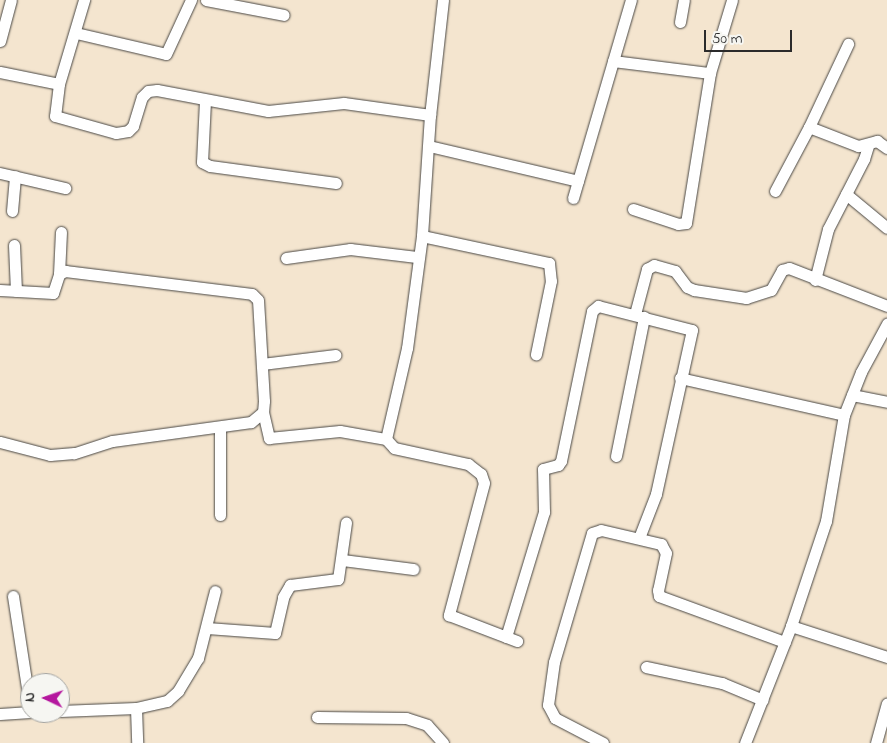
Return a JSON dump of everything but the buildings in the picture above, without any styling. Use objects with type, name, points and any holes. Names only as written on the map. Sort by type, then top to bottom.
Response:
[{"type":"street","points":[[0,41],[11,0]]},
{"type":"street","points":[[84,0],[76,33],[59,84],[55,116],[116,133],[128,131],[133,126],[142,98],[148,91],[268,112],[344,103],[430,115]]},
{"type":"street","points":[[76,33],[166,54],[191,0]]},
{"type":"street","points":[[206,0],[284,15]]},
{"type":"street","points":[[386,438],[406,348],[417,257],[422,236],[430,115],[443,0]]},
{"type":"street","points":[[573,198],[631,0]]},
{"type":"street","points":[[680,22],[684,0]]},
{"type":"street","points":[[633,209],[678,224],[686,223],[710,73],[732,0]]},
{"type":"street","points":[[775,191],[809,127],[848,44]]},
{"type":"street","points":[[612,62],[710,73]]},
{"type":"street","points":[[0,72],[59,84]]},
{"type":"street","points":[[205,101],[202,162],[336,183]]},
{"type":"street","points":[[809,127],[858,146],[868,146],[877,141],[887,148]]},
{"type":"street","points":[[429,146],[578,181]]},
{"type":"street","points":[[815,280],[828,229],[868,146]]},
{"type":"street","points":[[0,173],[65,188]]},
{"type":"street","points":[[12,211],[14,176]]},
{"type":"street","points":[[846,194],[887,228]]},
{"type":"street","points":[[0,290],[53,293],[59,274],[61,232]]},
{"type":"street","points":[[422,236],[549,263],[551,281],[536,354]]},
{"type":"street","points":[[14,245],[16,291]]},
{"type":"street","points":[[286,258],[350,249],[417,257]]},
{"type":"street","points":[[616,456],[647,270],[654,265],[675,271],[687,287],[694,290],[746,298],[771,290],[785,268],[887,306]]},
{"type":"street","points":[[59,274],[78,272],[252,294],[258,300],[263,412],[270,438],[340,431],[386,438],[394,448],[468,464],[481,474],[484,483],[449,614],[512,639],[544,512],[543,469],[558,465],[561,461],[592,310],[598,306],[640,315],[692,330],[656,494],[639,538]]},
{"type":"street","points":[[745,743],[764,700],[791,626],[826,521],[844,415],[887,324]]},
{"type":"street","points":[[262,364],[335,355]]},
{"type":"street","points":[[680,378],[844,415]]},
{"type":"street","points":[[852,395],[887,402]]},
{"type":"street","points":[[0,442],[50,455],[74,453],[112,441],[220,428],[251,422],[263,412]]},
{"type":"street","points":[[220,428],[220,515]]},
{"type":"street","points":[[207,628],[275,633],[283,598],[290,585],[338,579],[346,523]]},
{"type":"street","points":[[603,743],[550,714],[548,705],[554,662],[592,533],[601,530],[639,538],[665,549],[658,590],[660,596],[785,642]]},
{"type":"street","points":[[342,560],[413,569]]},
{"type":"street","points":[[70,711],[136,708],[167,701],[178,691],[198,658],[207,628],[214,591]]},
{"type":"street","points":[[13,596],[25,673]]},
{"type":"street","points":[[791,626],[887,657]]},
{"type":"street","points":[[646,667],[722,683],[764,700]]},
{"type":"street","points":[[876,743],[887,703]]},
{"type":"street","points":[[136,708],[137,743]]},
{"type":"street","points":[[0,714],[20,713]]},
{"type":"street","points":[[317,717],[406,718],[427,725],[443,743]]}]
